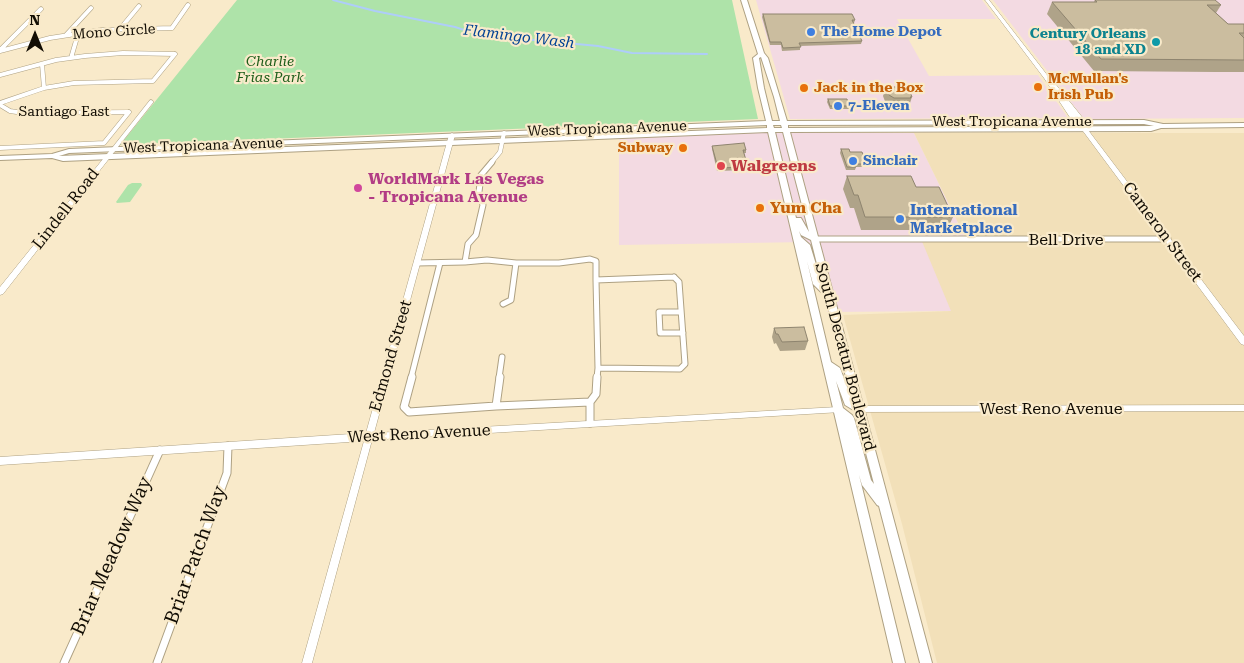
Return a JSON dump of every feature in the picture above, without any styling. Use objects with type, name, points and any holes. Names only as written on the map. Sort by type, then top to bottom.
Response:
[{"type":"main road","name":"South Decatur Boulevard","points":[[744,0],[761,54],[765,58],[784,126],[926,663]]},
{"type":"main road","name":"South Decatur Boulevard","points":[[761,54],[756,58],[770,126],[899,663]]},
{"type":"main road","name":"West Tropicana Avenue","points":[[0,158],[52,156],[69,152],[358,139],[502,141],[585,134],[770,126],[926,122],[1144,122],[1163,126],[1244,126]]},
{"type":"main road","points":[[867,129],[881,126],[920,125],[926,122]]},
{"type":"main road","name":"West Tropicana Avenue","points":[[784,126],[867,129],[1151,129],[1163,126]]},
{"type":"main road","name":"West Tropicana Avenue","points":[[52,156],[63,159],[355,147],[504,133],[585,134]]},
{"type":"main road","points":[[355,147],[358,139]]},
{"type":"main road","points":[[240,152],[244,144]]},
{"type":"main road","points":[[229,152],[233,145]]},
{"type":"main road","points":[[788,203],[795,210],[804,234],[815,239]]},
{"type":"main road","points":[[797,238],[806,245],[817,284],[828,294]]},
{"type":"main road","points":[[826,363],[837,371],[848,402],[859,409]]},
{"type":"main road","points":[[838,410],[849,418],[866,482],[884,506]]},
{"type":"street","name":"Cameron Street","points":[[987,0],[1046,77],[1073,118],[1079,122],[1244,342]]},
{"type":"street","name":"Mono Circle","points":[[0,51],[66,35],[120,29],[172,28],[188,5]]},
{"type":"street","points":[[120,29],[139,6]]},
{"type":"street","points":[[66,35],[91,8]]},
{"type":"street","points":[[0,51],[41,9]]},
{"type":"street","points":[[70,58],[78,34]]},
{"type":"street","points":[[0,75],[70,58],[104,54],[176,54],[153,81],[74,83],[44,88],[0,104]]},
{"type":"street","points":[[42,64],[44,88]]},
{"type":"street","name":"Lindell Road","points":[[0,292],[151,102]]},
{"type":"street","name":"Santiago East","points":[[0,104],[10,112],[24,113],[130,112],[104,143],[0,148]]},
{"type":"street","points":[[464,262],[468,244],[476,235],[483,205],[479,192],[481,175],[500,152],[504,133]]},
{"type":"street","name":"Edmond Street","points":[[307,663],[451,139]]},
{"type":"street","name":"Bell Drive","points":[[815,239],[1168,239]]},
{"type":"street","points":[[417,263],[487,260],[516,263],[559,263],[590,258],[596,261],[598,368],[596,394],[590,402],[590,423]]},
{"type":"street","points":[[440,262],[404,407],[409,412],[590,402]]},
{"type":"street","points":[[503,304],[511,300],[516,263]]},
{"type":"street","points":[[596,280],[674,277],[679,282],[685,364],[680,369],[598,368]]},
{"type":"street","points":[[681,312],[659,312],[659,326],[660,333],[683,333]]},
{"type":"street","points":[[496,406],[502,357]]},
{"type":"street","name":"West Reno Avenue","points":[[859,409],[1244,408]]},
{"type":"street","name":"West Reno Avenue","points":[[0,461],[590,423],[838,410]]},
{"type":"street","name":"Briar Patch Way","points":[[156,663],[227,473],[228,446]]},
{"type":"street","name":"Briar Meadow Way","points":[[64,663],[160,450]]},
{"type":"shaded area","points":[[756,0],[982,0],[996,19],[897,19],[929,76],[1038,75],[1068,118],[790,119]]},
{"type":"shaded area","points":[[993,0],[1244,0],[1244,118],[1084,119]]},
{"type":"shaded area","points":[[619,132],[914,133],[966,239],[951,311],[827,312],[808,242],[619,245]]},
{"type":"shaded area","points":[[914,133],[1244,133],[1244,663],[937,663],[902,524],[843,315],[951,311],[921,239],[966,239]]},
{"type":"green space","name":"Charlie Frias Park","points":[[237,0],[732,0],[758,119],[120,145]]},
{"type":"green space","points":[[141,183],[142,185],[130,202],[117,203],[128,185]]},
{"type":"building","points":[[1095,0],[1215,0],[1221,5],[1207,5],[1228,24],[1244,24],[1244,33],[1239,33],[1244,38],[1244,60],[1101,59],[1052,2],[1097,2]]},
{"type":"building","name":"The Home Depot","points":[[763,14],[852,14],[855,20],[852,20],[862,41],[799,43],[801,47],[783,48],[781,42],[770,42]]},
{"type":"building","points":[[886,87],[908,87],[912,97],[894,98],[889,95]]},
{"type":"building","points":[[828,99],[847,99],[849,106],[830,106]]},
{"type":"building","name":"Walgreens","points":[[744,143],[746,150],[743,150],[748,167],[718,168],[712,146]]},
{"type":"building","name":"Sinclair","points":[[841,149],[849,149],[850,152],[862,152],[867,164],[855,164],[856,167],[847,167]]},
{"type":"building","points":[[847,176],[911,176],[916,187],[939,187],[953,217],[865,217],[858,195],[854,195]]},
{"type":"building","points":[[804,327],[808,341],[782,342],[774,328]]},
{"type":"waterway","name":"Flamingo Wash","points":[[333,0],[375,11],[455,27],[480,35],[598,46],[632,53],[707,54]]},
{"type":"place","name":"The Home Depot","points":[[811,32]]},
{"type":"place","name":"Century Orleans 18 and XD","points":[[1156,42]]},
{"type":"place","name":"McMullan's Irish Pub","points":[[1038,87]]},
{"type":"place","name":"Jack in the Box","points":[[804,88]]},
{"type":"place","name":"7-Eleven","points":[[838,106]]},
{"type":"place","name":"Subway","points":[[683,148]]},
{"type":"place","name":"Sinclair","points":[[853,161]]},
{"type":"place","name":"Walgreens","points":[[721,166]]},
{"type":"place","name":"WorldMark Las Vegas - Tropicana Avenue","points":[[358,188]]},
{"type":"place","name":"Yum Cha","points":[[760,208]]},
{"type":"place","name":"International Marketplace","points":[[900,219]]}]
